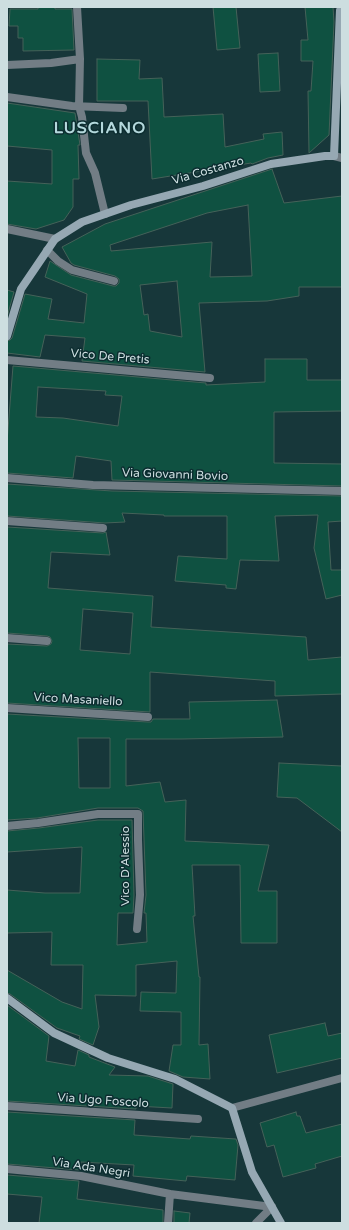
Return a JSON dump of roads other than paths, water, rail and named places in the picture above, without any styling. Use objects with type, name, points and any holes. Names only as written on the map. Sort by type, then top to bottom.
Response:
[{"type":"street","points":[[77,7],[80,59],[79,106],[82,117],[86,153],[95,173],[105,214]]},
{"type":"street","name":"Via Costanzo","points":[[7,335],[21,289],[55,239],[82,222],[131,205],[203,186],[271,164],[325,156],[338,157],[341,9]]},
{"type":"street","points":[[7,65],[51,63],[80,59]]},
{"type":"street","points":[[7,97],[79,106],[123,108]]},
{"type":"street","points":[[7,229],[55,239]]},
{"type":"street","points":[[47,250],[58,262],[72,270],[114,280]]},
{"type":"street","name":"Vico De Pretis","points":[[7,360],[210,378]]},
{"type":"street","name":"Via Giovanni Bovio","points":[[7,478],[93,485],[342,491]]},
{"type":"street","points":[[7,521],[103,528]]},
{"type":"street","points":[[7,638],[47,641]]},
{"type":"street","name":"Vico Masaniello","points":[[7,708],[148,717]]},
{"type":"street","name":"Vico D'Alessio","points":[[7,826],[98,814],[138,814],[140,895],[137,929]]},
{"type":"street","points":[[7,998],[54,1033],[108,1058],[175,1079],[232,1108],[342,1078]]},
{"type":"street","name":"Via Ugo Foscolo","points":[[7,1106],[198,1119]]},
{"type":"street","points":[[232,1108],[252,1172],[281,1223]]},
{"type":"street","name":"Via Ada Negri","points":[[7,1169],[81,1176],[170,1194],[272,1207]]},
{"type":"street","points":[[168,1223],[170,1194]]},
{"type":"street","points":[[256,1223],[272,1207]]},
{"type":"district","name":"LUSCIANO","points":[[100,129]]}]
